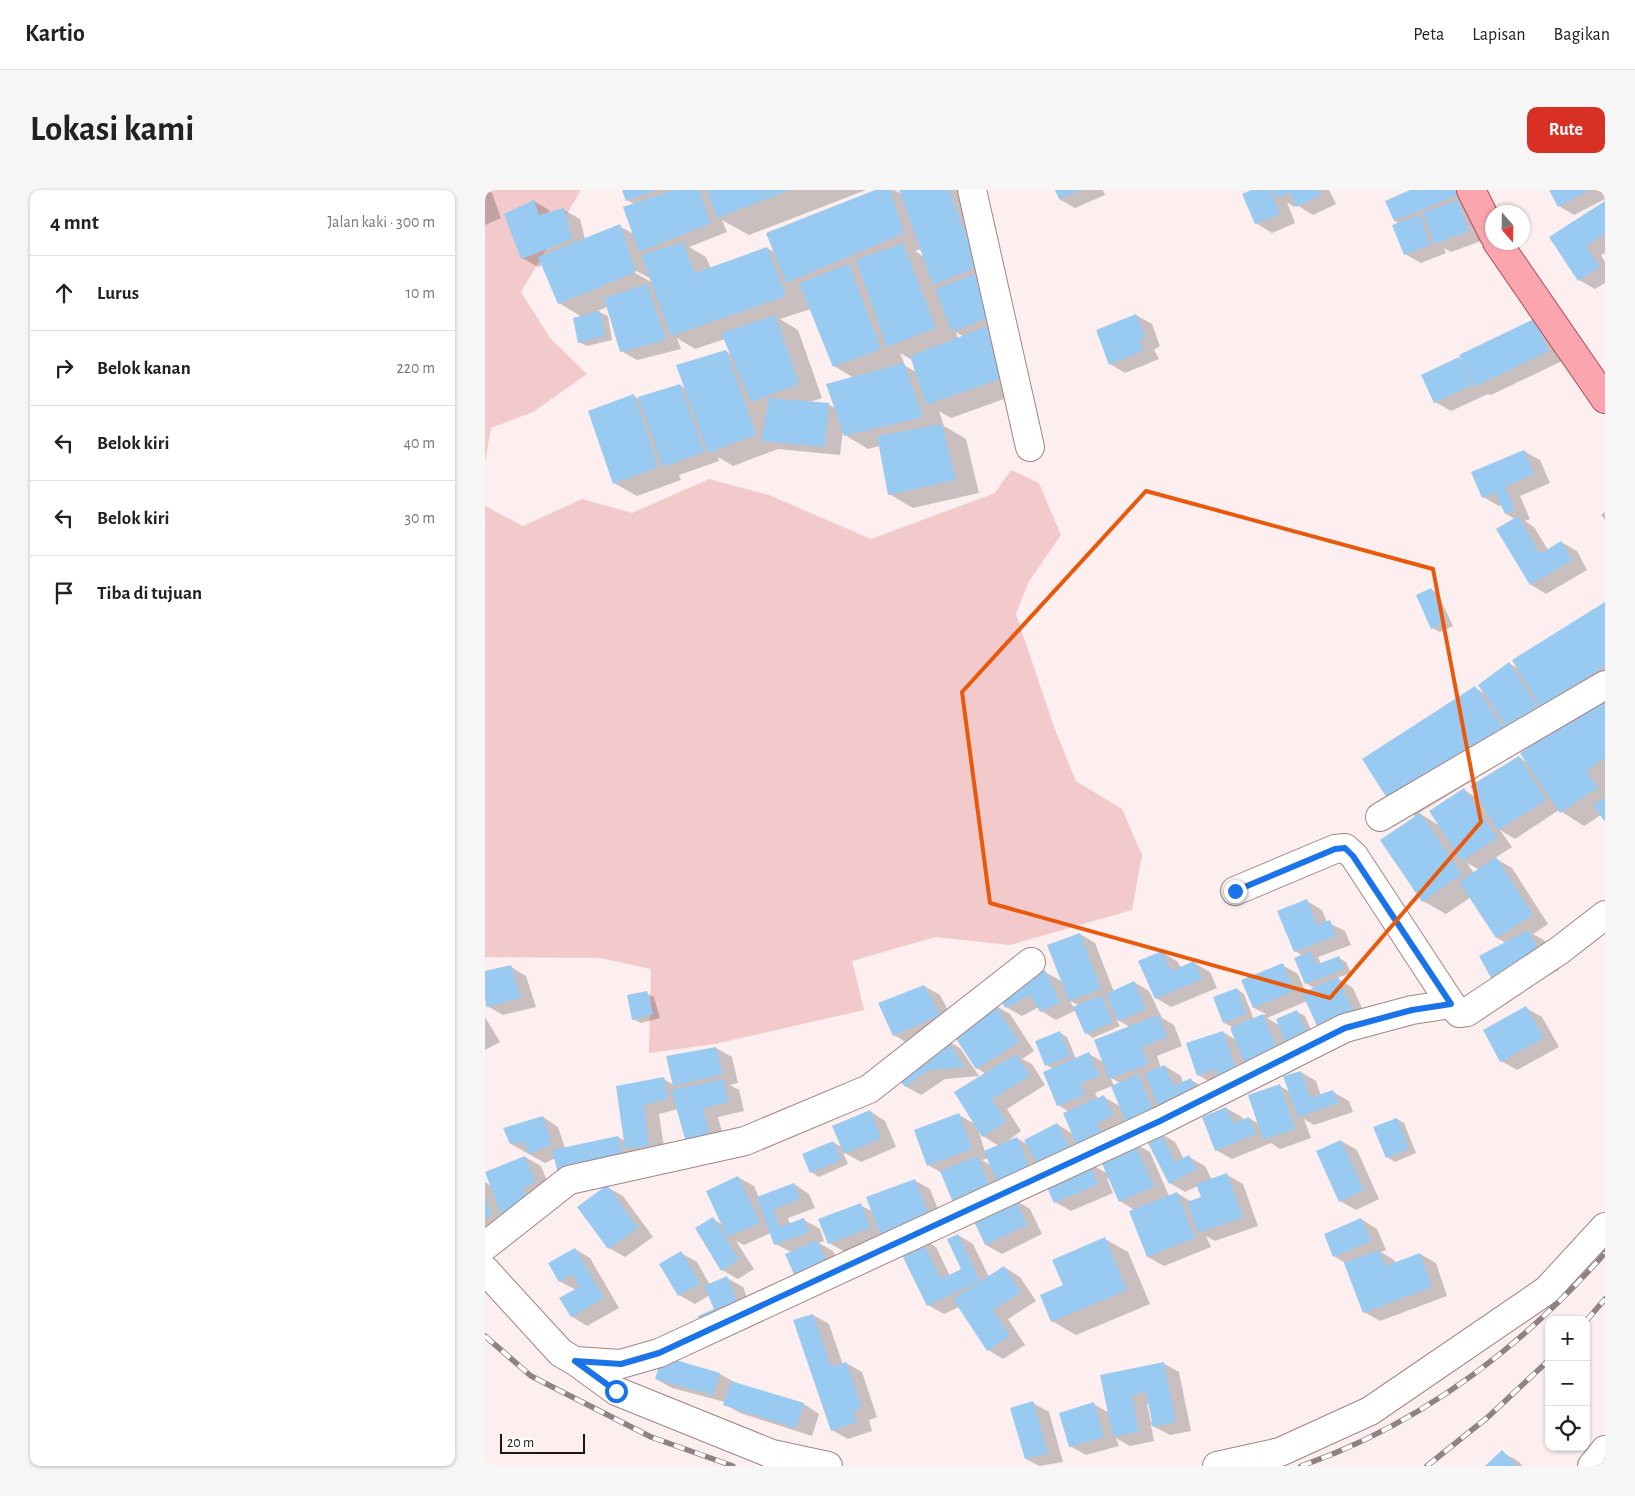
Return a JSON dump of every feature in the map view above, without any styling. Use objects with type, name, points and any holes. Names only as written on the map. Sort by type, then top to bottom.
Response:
[{"type":"main road","points":[[1471,190],[1485,218]]},
{"type":"main road","points":[[1503,250],[1605,399]]},
{"type":"street","points":[[972,190],[1030,447]]},
{"type":"street","points":[[1380,817],[1605,685]]},
{"type":"street","points":[[1235,891],[1335,849],[1345,848],[1353,856],[1451,1004],[1459,1013],[1467,1012],[1559,950],[1605,916]]},
{"type":"street","points":[[485,1246],[569,1180],[745,1141],[869,1089],[1031,962]]},
{"type":"street","points":[[575,1361],[621,1364],[659,1353],[1160,1121],[1345,1028],[1412,1010],[1451,1004]]},
{"type":"street","points":[[1217,1466],[1280,1452],[1370,1411],[1547,1290],[1605,1227]]},
{"type":"street","points":[[485,1270],[561,1353],[616,1391],[772,1454],[828,1466]]},
{"type":"street","points":[[1592,1466],[1605,1450]]},
{"type":"highlighted area","points":[[1146,491],[1433,569],[1481,822],[1330,998],[990,903],[962,692]]},
{"type":"shaded area","points":[[485,190],[581,190],[521,292],[550,338],[587,374],[533,412],[491,428],[485,463]]},
{"type":"shaded area","points":[[1011,470],[1039,483],[1061,535],[1028,583],[1016,614],[1054,727],[1076,781],[1122,809],[1142,855],[1132,910],[1010,945],[935,937],[852,961],[864,1010],[715,1044],[649,1053],[651,969],[600,958],[485,957],[485,506],[523,526],[582,499],[632,513],[709,479],[769,495],[871,539],[995,493]]},
{"type":"building","points":[[622,190],[657,190],[626,201]]},
{"type":"building","points":[[674,190],[699,190],[711,223],[639,252],[623,207]]},
{"type":"building","points":[[707,190],[790,190],[717,218]]},
{"type":"building","points":[[875,190],[890,190],[904,233],[786,283],[766,233]]},
{"type":"building","points":[[899,190],[949,190],[978,267],[933,285]]},
{"type":"building","points":[[1055,190],[1081,190],[1059,199]]},
{"type":"building","points":[[1251,190],[1270,190],[1280,214],[1255,224],[1242,194]]},
{"type":"building","points":[[1273,190],[1318,190],[1321,195],[1296,207],[1290,192],[1277,198]]},
{"type":"building","points":[[1410,190],[1455,190],[1457,195],[1394,221],[1385,201]]},
{"type":"building","points":[[1549,190],[1590,190],[1558,207]]},
{"type":"building","points":[[534,200],[539,215],[564,208],[572,239],[521,259],[504,214]]},
{"type":"building","points":[[1458,200],[1469,231],[1434,244],[1423,212]]},
{"type":"building","points":[[1605,201],[1605,234],[1586,246],[1600,267],[1578,281],[1549,237]]},
{"type":"building","points":[[1420,215],[1430,245],[1404,255],[1392,225]]},
{"type":"building","points":[[620,224],[636,272],[558,304],[538,257]]},
{"type":"building","points":[[683,242],[695,273],[767,247],[786,296],[671,336],[641,255]]},
{"type":"building","points":[[903,243],[936,328],[887,347],[856,260]]},
{"type":"building","points":[[849,264],[881,349],[833,367],[799,283]]},
{"type":"building","points":[[978,273],[995,315],[952,332],[935,289]]},
{"type":"building","points":[[647,284],[666,340],[620,352],[604,298]]},
{"type":"building","points":[[600,311],[605,336],[578,343],[573,318]]},
{"type":"building","points":[[1136,314],[1145,337],[1139,341],[1144,350],[1109,365],[1096,330]]},
{"type":"building","points":[[775,315],[799,384],[751,402],[721,333]]},
{"type":"building","points":[[1534,319],[1549,351],[1474,387],[1459,355]]},
{"type":"building","points":[[988,326],[1009,376],[926,405],[910,356]]},
{"type":"building","points":[[726,350],[756,435],[708,453],[676,365]]},
{"type":"building","points":[[1459,357],[1472,385],[1434,403],[1421,375]]},
{"type":"building","points":[[904,363],[923,417],[844,436],[826,384]]},
{"type":"building","points":[[680,384],[704,452],[663,467],[638,397]]},
{"type":"building","points":[[634,394],[658,467],[613,484],[588,411]]},
{"type":"building","points":[[769,398],[829,403],[825,447],[761,441]]},
{"type":"building","points":[[942,424],[956,480],[888,495],[877,436]]},
{"type":"building","points":[[1524,450],[1534,474],[1505,487],[1515,510],[1505,514],[1495,492],[1482,498],[1471,472]]},
{"type":"building","points":[[1518,516],[1540,554],[1561,541],[1572,560],[1530,585],[1496,529]]},
{"type":"building","points":[[1431,588],[1446,622],[1431,629],[1416,595]]},
{"type":"building","points":[[1605,602],[1605,666],[1541,708],[1512,660]]},
{"type":"building","points":[[1509,662],[1539,709],[1509,730],[1478,685]]},
{"type":"building","points":[[1475,686],[1506,732],[1390,803],[1362,759]]},
{"type":"building","points":[[1605,697],[1605,758],[1586,771],[1598,788],[1560,813],[1520,753]]},
{"type":"building","points":[[1519,756],[1546,800],[1498,830],[1470,786]]},
{"type":"building","points":[[1464,788],[1497,838],[1462,861],[1429,811]]},
{"type":"building","points":[[1605,797],[1605,822],[1593,805]]},
{"type":"building","points":[[1420,813],[1462,874],[1422,902],[1380,840]]},
{"type":"building","points":[[1496,857],[1533,915],[1496,938],[1459,882]]},
{"type":"building","points":[[1307,899],[1317,925],[1330,920],[1336,936],[1294,952],[1277,911]]},
{"type":"building","points":[[1528,930],[1544,961],[1496,987],[1479,956]]},
{"type":"building","points":[[1080,933],[1101,989],[1069,1001],[1047,945]]},
{"type":"building","points":[[1162,951],[1171,971],[1194,961],[1202,979],[1155,999],[1138,961]]},
{"type":"building","points":[[1311,951],[1316,965],[1339,956],[1344,969],[1305,984],[1294,958]]},
{"type":"building","points":[[1283,963],[1294,991],[1253,1008],[1241,980]]},
{"type":"building","points":[[511,965],[521,998],[486,1007],[485,971]]},
{"type":"building","points":[[1045,970],[1060,1002],[1040,1012],[1031,995],[1005,1008],[998,993]]},
{"type":"building","points":[[1338,977],[1358,1023],[1323,1039],[1302,993]]},
{"type":"building","points":[[1134,981],[1146,1009],[1118,1021],[1106,994]]},
{"type":"building","points":[[924,985],[940,1015],[893,1036],[878,1003]]},
{"type":"building","points":[[1237,988],[1246,1014],[1223,1023],[1213,997]]},
{"type":"building","points":[[647,991],[653,1014],[632,1020],[627,995]]},
{"type":"building","points":[[1101,995],[1113,1022],[1085,1034],[1073,1007]]},
{"type":"building","points":[[994,1004],[1019,1042],[976,1069],[951,1031]]},
{"type":"building","points":[[1526,1006],[1544,1038],[1500,1062],[1483,1030]]},
{"type":"building","points":[[1297,1010],[1311,1043],[1289,1052],[1276,1019]]},
{"type":"building","points":[[1263,1014],[1282,1060],[1249,1074],[1230,1028]]},
{"type":"building","points":[[1158,1015],[1167,1037],[1142,1047],[1148,1064],[1109,1079],[1094,1040]]},
{"type":"building","points":[[1060,1031],[1070,1056],[1045,1066],[1035,1041]]},
{"type":"building","points":[[1223,1031],[1239,1079],[1221,1086],[1216,1069],[1197,1076],[1186,1043]]},
{"type":"building","points":[[944,1037],[965,1067],[928,1070],[905,1087],[894,1073]]},
{"type":"building","points":[[716,1047],[723,1074],[673,1086],[666,1056]]},
{"type":"building","points":[[1089,1052],[1099,1076],[1080,1084],[1085,1095],[1057,1106],[1043,1072]]},
{"type":"building","points":[[1016,1054],[1030,1076],[992,1099],[1006,1122],[982,1137],[954,1092]]},
{"type":"building","points":[[1165,1065],[1173,1086],[1191,1078],[1197,1094],[1159,1109],[1145,1073]]},
{"type":"building","points":[[1301,1071],[1310,1098],[1333,1090],[1338,1103],[1298,1117],[1283,1076]]},
{"type":"building","points":[[1138,1074],[1153,1110],[1126,1122],[1111,1086]]},
{"type":"building","points":[[664,1077],[668,1099],[644,1105],[649,1146],[625,1149],[616,1086]]},
{"type":"building","points":[[723,1079],[729,1102],[703,1108],[710,1135],[686,1142],[671,1090]]},
{"type":"building","points":[[1280,1084],[1295,1129],[1263,1140],[1248,1095]]},
{"type":"building","points":[[1104,1095],[1113,1116],[1097,1123],[1103,1137],[1078,1148],[1063,1113]]},
{"type":"building","points":[[1226,1107],[1233,1123],[1249,1117],[1256,1134],[1215,1151],[1202,1117]]},
{"type":"building","points":[[870,1110],[881,1138],[844,1154],[832,1126]]},
{"type":"building","points":[[959,1113],[972,1149],[927,1166],[914,1130]]},
{"type":"building","points":[[543,1116],[552,1145],[528,1154],[524,1142],[510,1144],[503,1128]]},
{"type":"building","points":[[1397,1118],[1409,1149],[1386,1158],[1373,1127]]},
{"type":"building","points":[[1057,1123],[1069,1147],[1037,1164],[1024,1140]]},
{"type":"building","points":[[1160,1131],[1175,1162],[1189,1155],[1197,1169],[1169,1184],[1146,1139]]},
{"type":"building","points":[[618,1136],[624,1161],[559,1177],[552,1150]]},
{"type":"building","points":[[1017,1137],[1032,1173],[999,1187],[984,1151]]},
{"type":"building","points":[[1341,1140],[1364,1190],[1339,1202],[1316,1151]]},
{"type":"building","points":[[833,1141],[841,1160],[810,1173],[802,1154]]},
{"type":"building","points":[[1134,1142],[1154,1186],[1119,1202],[1099,1157]]},
{"type":"building","points":[[525,1156],[536,1182],[523,1188],[528,1208],[503,1220],[485,1172]]},
{"type":"building","points":[[977,1156],[991,1189],[954,1205],[940,1171]]},
{"type":"building","points":[[1089,1162],[1098,1184],[1054,1203],[1044,1181]]},
{"type":"building","points":[[1227,1173],[1243,1217],[1198,1233],[1187,1202],[1201,1197],[1196,1184]]},
{"type":"building","points":[[738,1176],[760,1223],[727,1237],[706,1191]]},
{"type":"building","points":[[915,1179],[930,1218],[881,1237],[866,1197]]},
{"type":"building","points":[[794,1183],[800,1199],[773,1209],[779,1227],[804,1218],[809,1232],[774,1245],[757,1197]]},
{"type":"building","points":[[607,1185],[638,1228],[608,1249],[577,1207]]},
{"type":"building","points":[[1177,1192],[1195,1238],[1147,1257],[1129,1211]]},
{"type":"building","points":[[485,1198],[492,1215],[485,1219]]},
{"type":"building","points":[[1015,1199],[1027,1225],[985,1245],[973,1219]]},
{"type":"building","points":[[861,1203],[870,1228],[828,1244],[818,1219]]},
{"type":"building","points":[[713,1217],[739,1260],[721,1271],[695,1228]]},
{"type":"building","points":[[1361,1218],[1371,1241],[1333,1257],[1324,1234]]},
{"type":"building","points":[[958,1234],[980,1281],[927,1306],[898,1247],[920,1236],[941,1279],[961,1269],[947,1239]]},
{"type":"building","points":[[1105,1237],[1127,1290],[1051,1322],[1040,1295],[1063,1285],[1052,1260]]},
{"type":"building","points":[[817,1240],[829,1268],[797,1281],[785,1254]]},
{"type":"building","points":[[575,1248],[604,1298],[571,1317],[559,1298],[579,1287],[572,1274],[559,1282],[548,1263]]},
{"type":"building","points":[[1379,1250],[1385,1266],[1420,1253],[1432,1287],[1363,1313],[1344,1263]]},
{"type":"building","points":[[681,1251],[700,1283],[678,1296],[659,1264]]},
{"type":"building","points":[[1004,1266],[1021,1292],[993,1310],[1010,1336],[987,1351],[953,1299]]},
{"type":"building","points":[[727,1276],[741,1312],[703,1327],[698,1316],[714,1309],[704,1286]]},
{"type":"building","points":[[813,1314],[831,1367],[846,1362],[862,1408],[853,1411],[857,1422],[831,1431],[793,1320]]},
{"type":"building","points":[[662,1356],[720,1373],[713,1395],[655,1379]]},
{"type":"building","points":[[1164,1362],[1176,1422],[1153,1427],[1146,1392],[1132,1395],[1139,1432],[1113,1437],[1100,1375]]},
{"type":"building","points":[[731,1381],[804,1403],[796,1428],[723,1405]]},
{"type":"building","points":[[1033,1401],[1048,1453],[1025,1459],[1010,1408]]},
{"type":"building","points":[[1094,1402],[1104,1437],[1069,1447],[1059,1413]]},
{"type":"building","points":[[1502,1450],[1517,1466],[1485,1466]]},
{"type":"railway","points":[[1301,1466],[1345,1449],[1387,1428],[1428,1405],[1466,1379],[1504,1351],[1539,1320],[1573,1288],[1605,1253]]},
{"type":"railway","points":[[1590,1316],[1605,1299]]},
{"type":"railway","points":[[485,1336],[531,1376],[651,1437],[733,1466]]},
{"type":"railway","points":[[1427,1466],[1488,1417],[1548,1361]]},
{"type":"route","points":[[616,1391],[575,1361],[621,1364],[659,1353],[1160,1121],[1345,1028],[1412,1010],[1451,1004],[1353,856],[1345,848],[1335,849],[1235,891]]}]
